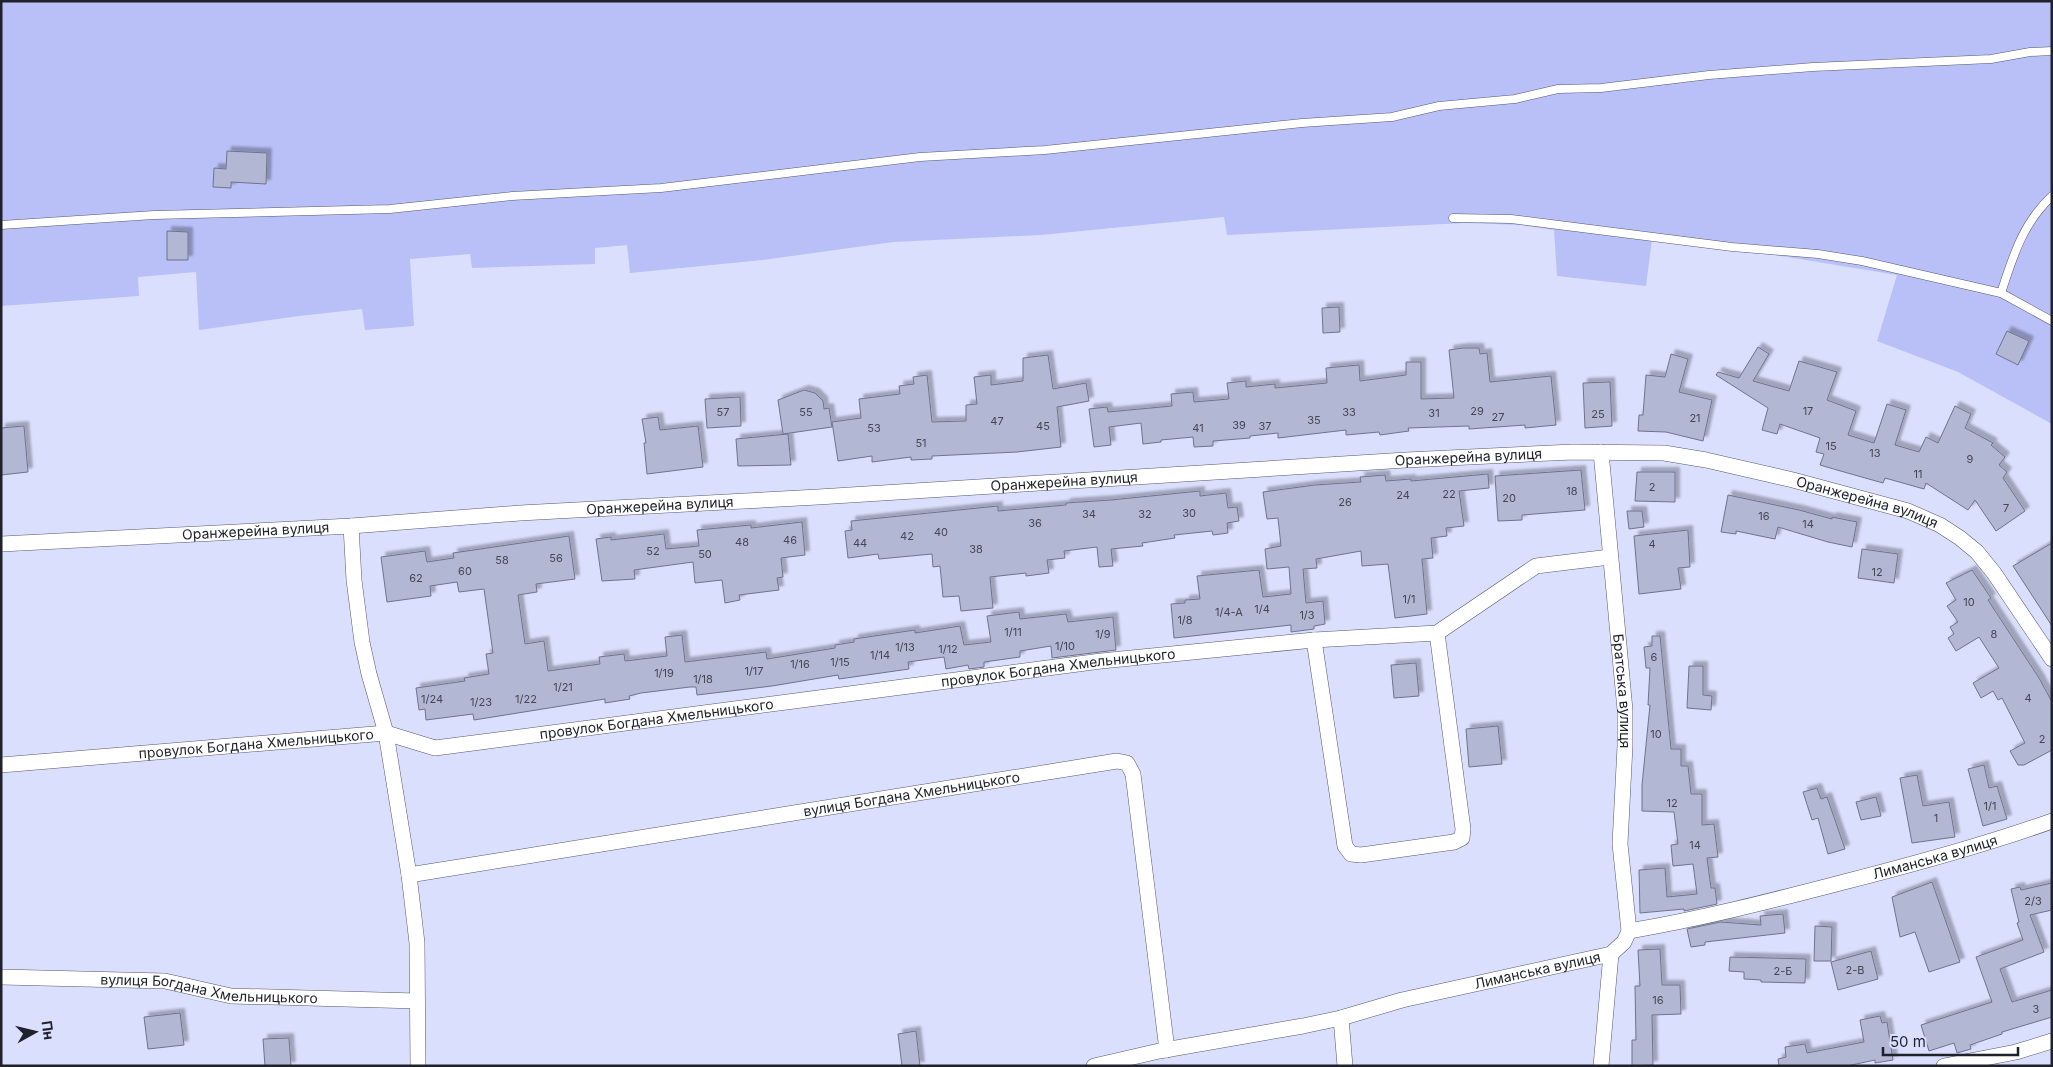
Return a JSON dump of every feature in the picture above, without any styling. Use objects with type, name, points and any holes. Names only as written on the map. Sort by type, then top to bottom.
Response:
[{"type":"street","name":"Оранжерейна вулиця","points":[[1,544],[351,526],[520,513],[818,497],[1406,460],[1601,452],[1664,453],[1706,460],[1908,510],[1940,525],[1977,552],[2052,660]]},
{"type":"street","name":"Братська вулиця","points":[[1601,452],[1625,710],[1620,844],[1629,931]]},
{"type":"street","points":[[351,526],[354,580],[362,642],[386,733],[409,875],[417,943],[418,1066]]},
{"type":"street","name":"провулок Богдана Хмельницького","points":[[1,765],[386,733],[435,748],[1101,661],[1314,640],[1437,632],[1536,566],[1610,557]]},
{"type":"street","points":[[1314,640],[1345,846],[1351,854],[1361,854],[1454,842],[1462,838],[1463,829],[1437,632]]},
{"type":"street","name":"вулиця Богдана Хмельницького","points":[[409,875],[1117,761],[1127,763],[1133,774],[1162,1056]]},
{"type":"street","name":"Лиманська вулиця","points":[[1094,1066],[1162,1056],[1341,1018],[1402,1000],[1611,954],[1624,942],[1629,931],[1782,898],[1876,874],[2002,839],[2052,821]]},
{"type":"street","points":[[1601,1066],[1611,954]]},
{"type":"street","name":"вулиця Богдана Хмельницького","points":[[1,977],[165,981],[231,996],[417,1001]]},
{"type":"street","points":[[1341,1018],[1345,1066]]},
{"type":"street","points":[[1944,1066],[2016,1052],[2052,1041]]},
{"type":"lane","points":[[1,225],[154,215],[390,209],[512,196],[661,188],[920,156],[1045,150],[1302,123],[1392,117],[1438,106],[1515,99],[1558,89],[1601,88],[1708,75],[1813,67],[1990,59],[2030,52],[2052,51]]},
{"type":"lane","points":[[2000,293],[2015,249],[2024,230],[2034,214],[2052,196]]},
{"type":"lane","points":[[1453,218],[1511,219],[1732,247],[1818,254],[1862,260],[2000,293],[2052,321]]},
{"type":"shaded area","points":[[1,1],[2052,1],[2052,424],[1958,372],[1877,341],[1897,275],[1762,253],[1652,239],[1646,286],[1557,276],[1554,230],[1521,225],[1464,223],[1227,235],[1224,217],[1041,235],[893,242],[763,260],[630,273],[627,245],[595,248],[595,264],[472,268],[470,254],[410,259],[414,326],[365,330],[362,309],[199,330],[196,272],[138,277],[139,296],[1,306]]},
{"type":"building","points":[[227,151],[267,153],[266,184],[231,182],[231,188],[213,187],[214,168],[226,169]]},
{"type":"building","points":[[167,231],[188,232],[188,260],[167,260]]},
{"type":"building","points":[[1339,307],[1340,332],[1323,333],[1322,308]]},
{"type":"building","points":[[2007,331],[2029,341],[2018,365],[1996,354]]},
{"type":"building","points":[[1758,347],[1769,354],[1753,381],[1789,391],[1799,361],[1837,372],[1827,400],[1856,411],[1848,435],[1874,443],[1887,404],[1906,410],[1895,445],[1919,452],[1926,437],[1938,443],[1955,406],[1971,414],[1965,428],[1993,443],[1991,445],[2005,457],[1999,465],[2007,472],[2003,478],[2025,511],[1996,531],[1975,500],[1968,510],[1926,483],[1924,489],[1885,478],[1883,483],[1820,465],[1824,454],[1816,452],[1820,438],[1780,424],[1777,434],[1762,430],[1768,408],[1716,375],[1718,372],[1739,378]]},
{"type":"building","points":[[1479,348],[1480,354],[1487,353],[1490,382],[1551,376],[1556,425],[1525,428],[1525,425],[1469,429],[1469,426],[1408,428],[1409,431],[1380,435],[1379,432],[1346,435],[1346,430],[1278,438],[1278,433],[1250,436],[1250,438],[1213,441],[1213,446],[1194,447],[1193,437],[1143,444],[1141,423],[1109,427],[1111,445],[1094,447],[1089,409],[1107,407],[1108,412],[1172,406],[1171,394],[1193,392],[1194,402],[1229,399],[1227,383],[1246,381],[1246,387],[1275,384],[1275,388],[1327,383],[1326,368],[1359,365],[1360,381],[1406,375],[1406,362],[1421,362],[1421,399],[1454,398],[1449,350]]},
{"type":"building","points":[[1671,354],[1688,359],[1679,392],[1712,400],[1703,441],[1666,432],[1638,431],[1639,415],[1643,415],[1646,375],[1665,377]]},
{"type":"building","points":[[1048,355],[1053,389],[1086,383],[1089,401],[1057,407],[1061,447],[1017,452],[932,456],[932,459],[911,460],[911,457],[872,462],[872,456],[838,461],[832,422],[861,418],[859,399],[900,394],[899,386],[914,384],[913,377],[927,375],[932,422],[966,421],[966,405],[977,404],[974,377],[991,375],[991,385],[1023,381],[1023,358]]},
{"type":"building","points":[[1610,382],[1612,426],[1585,428],[1583,383]]},
{"type":"building","points":[[804,390],[815,393],[823,401],[824,409],[829,408],[832,427],[783,434],[778,400]]},
{"type":"building","points":[[740,397],[741,426],[707,428],[705,399]]},
{"type":"building","points":[[658,417],[660,430],[698,426],[703,467],[647,474],[644,443],[646,443],[642,419]]},
{"type":"building","points":[[24,426],[28,472],[1,475],[1,428]]},
{"type":"building","points":[[788,434],[791,465],[738,466],[736,439]]},
{"type":"building","points":[[1581,470],[1585,510],[1522,515],[1522,520],[1498,521],[1495,476]]},
{"type":"building","points":[[1637,472],[1675,472],[1675,502],[1635,501]]},
{"type":"building","points":[[1488,474],[1489,488],[1459,491],[1464,526],[1446,528],[1447,536],[1431,538],[1433,558],[1422,559],[1427,614],[1395,618],[1388,564],[1362,566],[1361,551],[1316,559],[1317,568],[1303,569],[1306,603],[1323,601],[1325,624],[1314,626],[1314,629],[1291,632],[1291,625],[1174,638],[1171,604],[1185,603],[1185,600],[1200,599],[1197,576],[1259,570],[1263,597],[1291,594],[1289,567],[1267,569],[1265,549],[1281,546],[1278,518],[1267,519],[1263,492],[1315,485],[1361,482],[1360,477],[1385,475],[1386,481],[1411,479],[1411,481]]},
{"type":"building","points":[[1200,491],[1200,496],[1226,493],[1228,508],[1237,507],[1239,521],[1227,523],[1228,533],[1213,535],[1212,531],[1174,535],[1175,538],[1142,543],[1143,546],[1111,549],[1113,566],[1099,567],[1097,547],[1064,551],[1065,558],[1047,560],[1049,573],[1026,576],[1026,573],[990,577],[993,608],[961,611],[959,596],[943,597],[940,566],[933,567],[932,554],[879,559],[878,554],[848,558],[845,531],[852,530],[851,521],[998,506],[998,511]]},
{"type":"building","points":[[1728,495],[1832,519],[1832,517],[1857,522],[1852,547],[1778,527],[1775,539],[1736,531],[1736,534],[1721,532]]},
{"type":"building","points":[[1627,511],[1642,511],[1644,527],[1629,529]]},
{"type":"building","points":[[802,522],[805,555],[781,558],[783,577],[777,578],[779,590],[739,595],[740,600],[725,603],[722,580],[695,583],[693,562],[634,570],[635,579],[602,581],[596,539],[611,537],[611,540],[664,534],[666,549],[699,546],[697,530],[751,525],[751,528]]},
{"type":"building","points":[[1688,530],[1690,567],[1678,568],[1681,589],[1639,594],[1634,536]]},
{"type":"building","points":[[569,536],[575,579],[536,584],[537,592],[518,595],[525,644],[544,641],[548,671],[600,664],[599,657],[624,654],[625,661],[667,656],[665,637],[682,635],[685,662],[766,652],[767,659],[835,648],[835,645],[854,642],[854,639],[915,630],[915,633],[960,626],[964,645],[991,642],[987,616],[1019,612],[1020,619],[1066,614],[1068,622],[1113,617],[1116,650],[1052,658],[1051,646],[1020,651],[1020,657],[984,662],[984,667],[969,669],[968,665],[946,669],[944,657],[908,662],[909,669],[839,679],[838,675],[772,686],[697,695],[696,687],[690,687],[641,693],[629,696],[630,699],[605,703],[605,699],[474,720],[473,714],[426,720],[425,709],[419,710],[416,688],[465,681],[464,678],[489,674],[486,654],[493,653],[484,589],[459,592],[457,582],[430,586],[431,596],[387,602],[381,557],[425,551],[427,562],[454,558],[453,553]]},
{"type":"building","points":[[2052,543],[2052,626],[2013,566]]},
{"type":"building","points":[[1862,549],[1898,554],[1894,583],[1858,578]]},
{"type":"building","points":[[1972,570],[1991,598],[1988,600],[2039,678],[2052,702],[2052,750],[2024,765],[2018,765],[2010,751],[2025,743],[2002,698],[1998,700],[1993,691],[1981,698],[1973,683],[1999,668],[1979,637],[1956,651],[1948,638],[1954,634],[1950,627],[1958,622],[1947,606],[1956,600],[1946,583]]},
{"type":"building","points":[[1652,636],[1660,636],[1671,749],[1681,749],[1681,766],[1688,766],[1691,794],[1702,794],[1702,825],[1714,824],[1718,857],[1707,858],[1711,888],[1715,888],[1717,904],[1684,911],[1684,909],[1640,913],[1639,870],[1665,868],[1667,897],[1697,894],[1693,864],[1673,866],[1671,845],[1678,844],[1674,812],[1642,811],[1642,785],[1650,705],[1648,705],[1650,668],[1646,668],[1644,647],[1652,646]]},
{"type":"building","points":[[1416,663],[1419,696],[1394,698],[1391,665]]},
{"type":"building","points":[[1689,666],[1703,666],[1703,695],[1712,696],[1711,710],[1687,708]]},
{"type":"building","points":[[1498,726],[1502,764],[1469,767],[1466,729]]},
{"type":"building","points":[[1984,765],[1989,788],[1997,786],[2007,819],[1983,826],[1968,769]]},
{"type":"building","points":[[1917,775],[1923,806],[1949,802],[1955,837],[1912,843],[1900,778]]},
{"type":"building","points":[[1817,788],[1821,799],[1827,797],[1845,849],[1828,854],[1818,818],[1812,820],[1803,792]]},
{"type":"building","points":[[1876,797],[1881,816],[1861,820],[1856,802]]},
{"type":"building","points":[[1932,882],[1960,962],[1929,972],[1915,932],[1900,937],[1892,897]]},
{"type":"building","points":[[2052,883],[2052,910],[2030,915],[2044,952],[2000,969],[2012,1002],[2052,990],[2052,1017],[2002,1032],[2002,1034],[1970,1045],[1971,1049],[1957,1053],[1954,1043],[1929,1051],[1921,1025],[1992,1002],[1976,957],[2023,940],[2017,923],[2019,922],[2011,889],[2020,887],[2021,890]]},
{"type":"building","points":[[1783,914],[1785,933],[1705,942],[1705,945],[1691,947],[1687,929],[1720,922],[1761,925],[1760,916]]},
{"type":"building","points":[[1815,926],[1832,927],[1831,961],[1814,961]]},
{"type":"building","points":[[1660,949],[1662,985],[1680,985],[1681,1014],[1652,1015],[1653,1065],[1632,1066],[1632,1040],[1636,1040],[1635,986],[1640,986],[1638,950]]},
{"type":"building","points":[[1871,951],[1878,979],[1838,990],[1831,962]]},
{"type":"building","points":[[1730,957],[1806,959],[1805,983],[1761,982],[1761,980],[1744,979],[1744,972],[1729,971]]},
{"type":"building","points":[[180,1013],[184,1045],[148,1049],[144,1017]]},
{"type":"building","points":[[1880,1016],[1882,1023],[1887,1022],[1893,1060],[1875,1063],[1875,1060],[1847,1066],[1779,1066],[1778,1059],[1786,1057],[1785,1047],[1805,1044],[1807,1053],[1864,1042],[1860,1020]]},
{"type":"building","points":[[916,1031],[920,1066],[902,1066],[898,1034]]},
{"type":"building","points":[[289,1038],[291,1066],[265,1066],[263,1039]]}]
